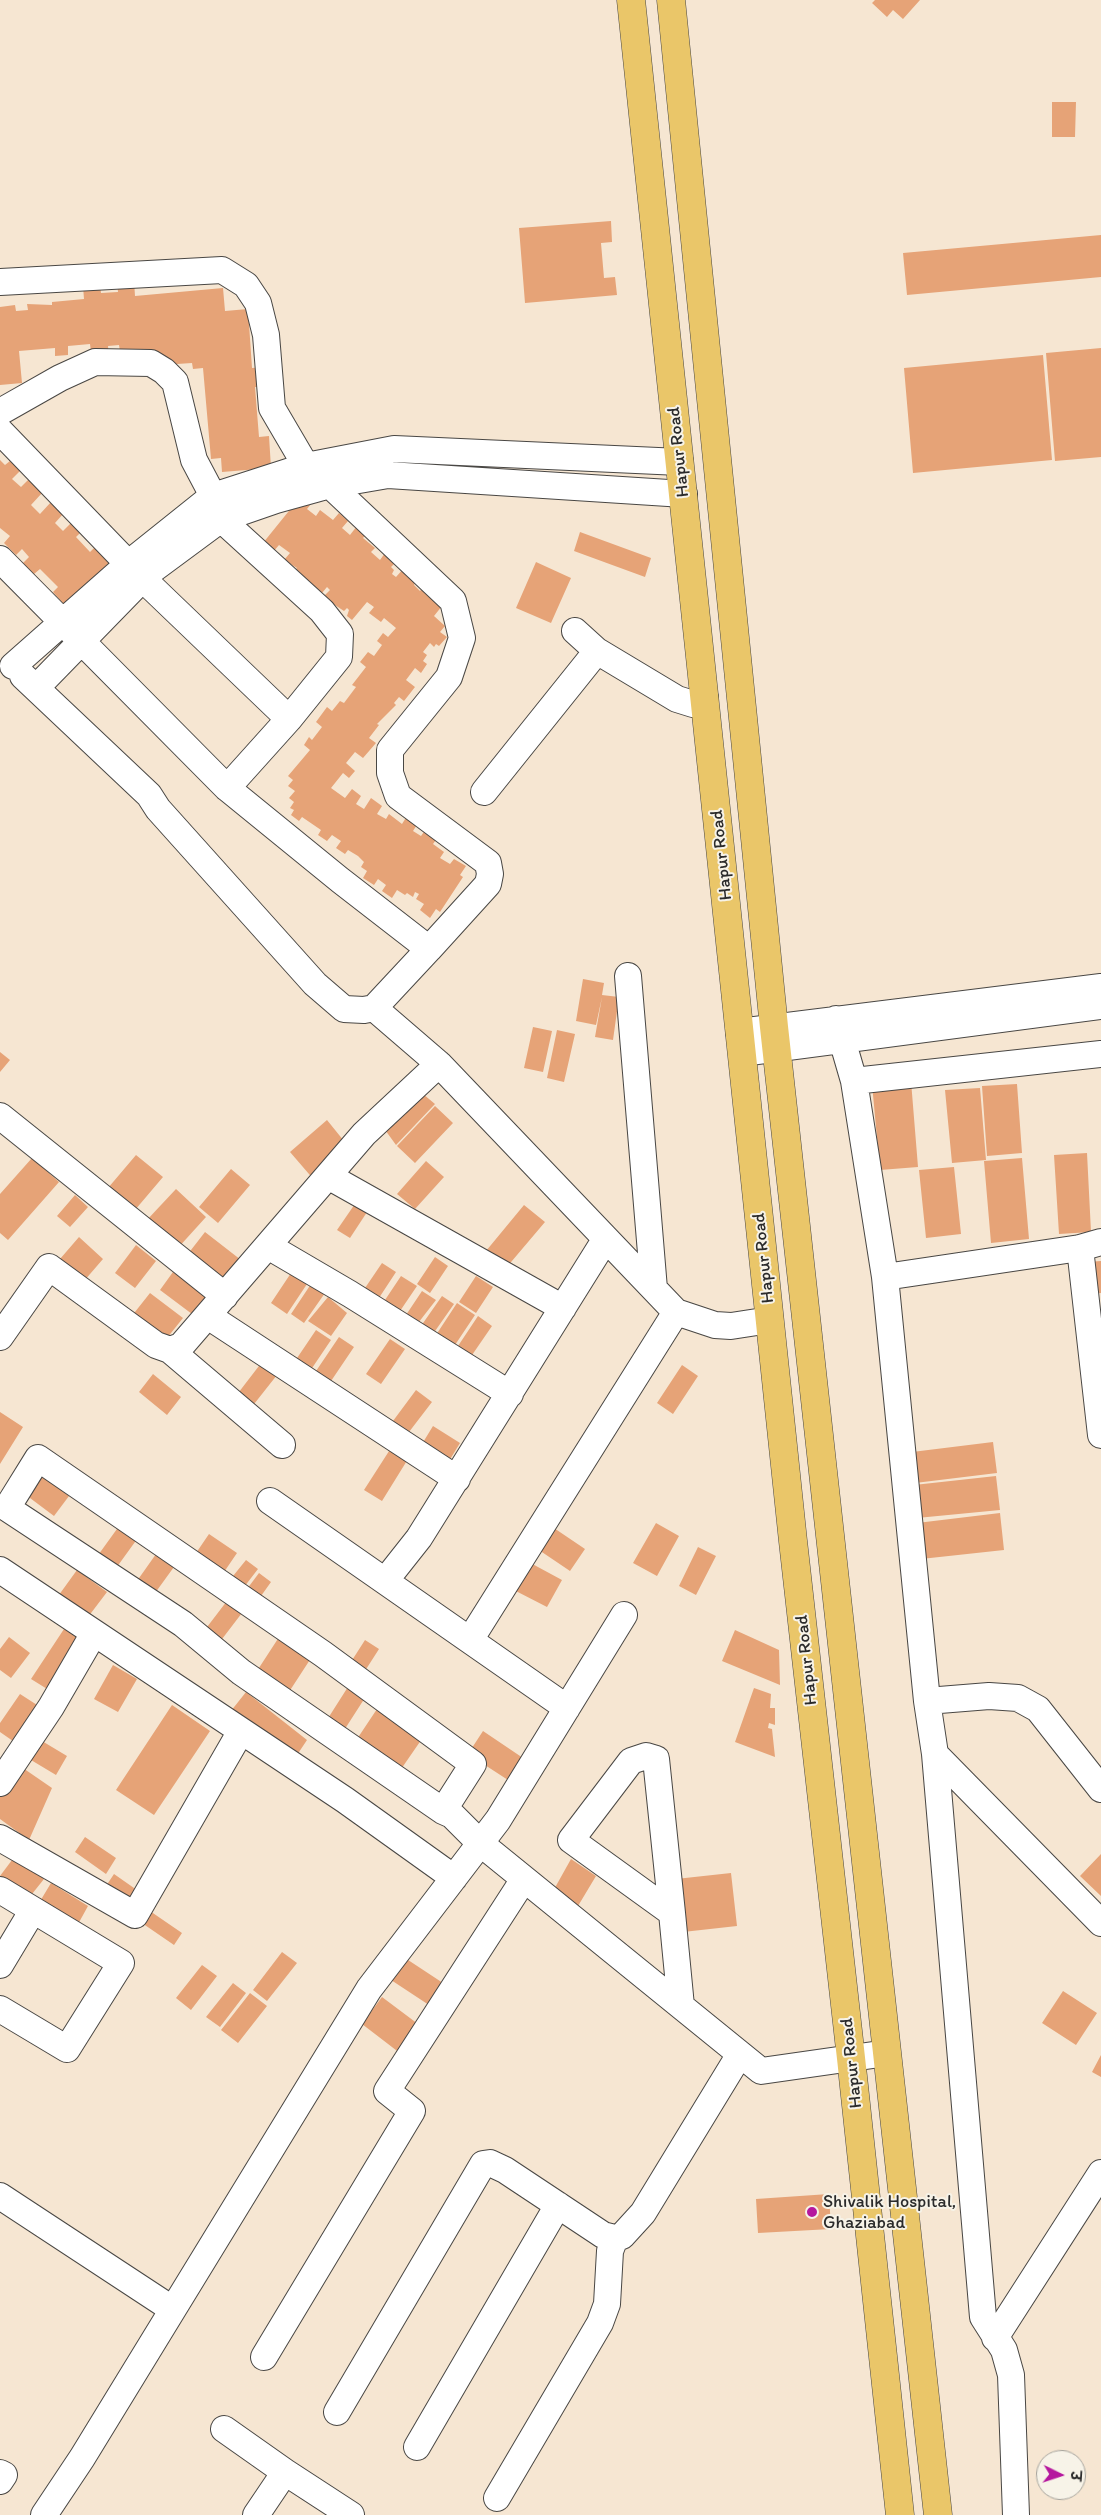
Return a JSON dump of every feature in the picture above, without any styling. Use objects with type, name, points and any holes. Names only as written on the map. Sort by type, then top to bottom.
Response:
[{"type":"main road","name":"Hapur Road","points":[[631,0],[740,1042],[852,2058],[900,2515]]},
{"type":"main road","name":"Hapur Road","points":[[670,0],[775,1038],[938,2515]]},
{"type":"street","points":[[0,282],[222,270],[246,284],[258,303],[266,335],[272,408],[306,466],[330,485],[453,601],[462,638],[449,677],[390,750],[390,773],[398,796],[488,863],[490,874],[488,884],[374,1008],[364,1010],[344,1009],[315,984],[158,809],[148,795],[6,660],[136,571],[217,507],[306,466],[394,449],[680,462]]},
{"type":"street","points":[[0,412],[60,378],[95,362],[151,363],[164,371],[175,382],[194,460],[217,507],[322,611],[340,634],[339,657],[289,719],[228,788]]},
{"type":"street","points":[[0,431],[136,571],[289,719]]},
{"type":"street","points":[[540,485],[542,456]]},
{"type":"street","points":[[217,507],[276,500],[330,485],[388,475],[684,494]]},
{"type":"street","points":[[0,559],[228,788],[340,880],[429,949]]},
{"type":"street","points":[[36,688],[81,640],[136,571]]},
{"type":"street","points":[[575,631],[598,651],[677,699],[693,704],[705,698]]},
{"type":"street","points":[[484,792],[598,651]]},
{"type":"street","points":[[628,976],[654,1289]]},
{"type":"street","points":[[839,1030],[1101,987]]},
{"type":"street","points":[[740,1042],[839,1030],[1101,1006]]},
{"type":"street","points":[[374,1008],[439,1064],[605,1240],[676,1312],[716,1325],[731,1326],[770,1320]]},
{"type":"street","points":[[839,1030],[854,1081],[885,1277],[927,1701],[935,1754],[983,2317],[1008,2360],[1011,2375],[1016,2515]]},
{"type":"street","points":[[854,1081],[1101,1054]]},
{"type":"street","points":[[170,1350],[181,1346],[208,1316],[364,1134],[439,1064]]},
{"type":"street","points":[[0,1116],[225,1296]]},
{"type":"street","points":[[328,1176],[563,1308]]},
{"type":"street","points":[[386,1581],[419,1538],[457,1479],[605,1240]]},
{"type":"street","points":[[885,1277],[1091,1245],[1101,1436]]},
{"type":"street","points":[[268,1246],[350,1294],[510,1394]]},
{"type":"street","points":[[0,1337],[49,1267],[156,1345],[170,1350],[282,1445]]},
{"type":"street","points":[[470,1640],[676,1312]]},
{"type":"street","points":[[208,1316],[457,1479]]},
{"type":"street","points":[[443,1811],[473,1764],[323,1654],[38,1458],[7,1508],[183,1624],[240,1672],[443,1811],[452,1815],[480,1844],[761,2071],[887,2053]]},
{"type":"street","points":[[270,1501],[567,1708]]},
{"type":"street","points":[[0,1570],[345,1800],[454,1878]]},
{"type":"street","points":[[44,2515],[82,2458],[370,1989],[498,1820],[624,1615]]},
{"type":"street","points":[[0,1783],[52,1707],[94,1633]]},
{"type":"street","points":[[927,1701],[989,1696],[1018,1698],[1038,1709],[1101,1789]]},
{"type":"street","points":[[0,1838],[135,1915],[241,1730]]},
{"type":"street","points":[[935,1754],[1101,1923]]},
{"type":"street","points":[[672,1913],[571,1840],[631,1761],[646,1756],[656,1759],[672,1913],[681,2006]]},
{"type":"street","points":[[264,2357],[412,2111],[387,2091],[524,1879]]},
{"type":"street","points":[[0,1890],[121,1963],[67,2049],[0,2009]]},
{"type":"street","points":[[0,1965],[34,1910]]},
{"type":"street","points":[[337,2412],[483,2164],[490,2164],[505,2170],[603,2235],[614,2238],[628,2231],[643,2213],[740,2054]]},
{"type":"street","points":[[996,2338],[1101,2173]]},
{"type":"street","points":[[0,2196],[172,2309]]},
{"type":"street","points":[[417,2447],[558,2205]]},
{"type":"street","points":[[497,2498],[600,2323],[607,2304],[610,2251],[614,2238]]},
{"type":"street","points":[[224,2429],[351,2515]]},
{"type":"street","points":[[256,2515],[285,2472]]},
{"type":"street","points":[[0,2473],[4,2476],[0,2481]]},
{"type":"building","points":[[875,0],[920,0],[903,19],[893,10],[887,17],[872,3]]},
{"type":"building","points":[[1052,102],[1076,102],[1075,137],[1052,137]]},
{"type":"building","points":[[611,221],[612,242],[601,243],[604,278],[615,277],[617,295],[525,303],[519,228]]},
{"type":"building","points":[[1101,235],[1101,277],[907,295],[903,253]]},
{"type":"building","points":[[134,281],[135,296],[223,288],[225,311],[248,309],[252,368],[263,367],[265,387],[255,387],[259,437],[269,436],[271,468],[222,472],[221,458],[211,459],[203,368],[193,369],[192,363],[162,365],[121,358],[119,345],[108,346],[109,359],[91,352],[90,344],[68,346],[68,355],[55,356],[55,348],[19,351],[22,383],[0,385],[0,307],[15,305],[16,311],[28,310],[27,304],[52,305],[52,302],[84,299],[83,286],[100,284],[101,293],[118,292],[117,282]]},
{"type":"building","points":[[1101,348],[1101,457],[1055,461],[1046,353]]},
{"type":"building","points":[[1043,355],[1052,460],[913,473],[904,368]]},
{"type":"building","points":[[0,460],[5,465],[10,461],[20,471],[12,479],[21,487],[29,479],[42,493],[31,505],[40,514],[51,502],[63,514],[55,523],[63,531],[71,523],[81,532],[76,537],[90,552],[95,547],[112,564],[67,608],[53,592],[58,587],[40,569],[34,574],[23,563],[29,557],[22,549],[16,555],[4,543],[10,536],[0,528]]},
{"type":"building","points":[[301,496],[311,504],[307,509],[316,516],[320,510],[333,520],[339,513],[348,521],[342,528],[350,535],[357,526],[367,533],[363,538],[375,548],[371,552],[380,560],[385,553],[396,562],[391,567],[394,570],[392,574],[396,577],[404,568],[413,576],[410,579],[420,591],[426,584],[442,606],[434,616],[445,626],[440,632],[447,637],[439,646],[436,644],[434,647],[430,643],[423,652],[427,655],[423,661],[427,664],[421,673],[415,668],[406,680],[415,687],[404,701],[399,697],[394,703],[396,705],[377,724],[379,725],[369,738],[376,743],[363,758],[355,752],[346,763],[355,771],[349,778],[343,773],[331,788],[345,798],[352,789],[361,796],[356,804],[364,809],[371,798],[382,806],[377,814],[386,819],[389,814],[402,824],[407,816],[418,823],[413,831],[421,836],[426,829],[438,837],[433,844],[444,852],[440,858],[450,864],[454,859],[466,866],[460,875],[463,877],[440,912],[436,909],[430,918],[420,910],[424,904],[416,899],[419,894],[415,892],[413,897],[397,890],[392,898],[382,891],[386,885],[378,879],[374,885],[363,878],[367,871],[361,867],[364,862],[358,856],[348,850],[345,854],[336,848],[341,841],[332,835],[327,841],[318,835],[321,830],[302,817],[299,821],[291,815],[294,810],[290,808],[294,802],[289,798],[295,791],[288,786],[293,780],[288,776],[310,750],[304,745],[309,737],[312,740],[322,727],[316,722],[327,707],[332,711],[340,701],[344,703],[356,687],[352,685],[366,667],[360,662],[368,652],[374,656],[382,645],[377,641],[383,633],[388,637],[396,628],[384,618],[381,622],[369,613],[374,607],[367,602],[352,620],[347,616],[349,610],[347,608],[344,611],[323,597],[330,590],[327,587],[322,593],[293,572],[297,568],[284,560],[290,553],[279,545],[273,552],[263,543]]},
{"type":"building","points":[[580,532],[651,558],[645,577],[574,551]]},
{"type":"building","points":[[536,562],[571,578],[551,623],[516,608]]},
{"type":"building","points":[[583,979],[604,983],[602,995],[619,997],[613,1040],[595,1037],[602,997],[596,1025],[576,1021]]},
{"type":"building","points":[[533,1027],[552,1031],[543,1072],[524,1068]]},
{"type":"building","points":[[557,1030],[575,1034],[564,1082],[547,1078]]},
{"type":"building","points":[[0,1052],[10,1060],[0,1072]]},
{"type":"building","points":[[911,1081],[918,1167],[880,1170],[872,1084]]},
{"type":"building","points":[[1017,1084],[1022,1153],[987,1156],[982,1086]]},
{"type":"building","points":[[980,1088],[986,1160],[952,1163],[945,1090]]},
{"type":"building","points":[[417,1089],[435,1104],[396,1145],[383,1127]]},
{"type":"building","points":[[435,1106],[453,1123],[415,1163],[397,1146]]},
{"type":"building","points":[[327,1120],[348,1146],[315,1181],[290,1152]]},
{"type":"building","points":[[1087,1153],[1091,1232],[1059,1234],[1054,1155]]},
{"type":"building","points":[[136,1155],[163,1177],[135,1210],[108,1188]]},
{"type":"building","points":[[32,1158],[59,1182],[8,1240],[0,1233],[0,1194]]},
{"type":"building","points":[[1022,1158],[1029,1239],[991,1243],[984,1161]]},
{"type":"building","points":[[426,1161],[444,1177],[415,1209],[397,1194]]},
{"type":"building","points":[[954,1167],[961,1234],[926,1238],[919,1170]]},
{"type":"building","points":[[231,1169],[250,1185],[218,1223],[199,1207]]},
{"type":"building","points":[[176,1189],[206,1217],[177,1249],[146,1221]]},
{"type":"building","points":[[75,1195],[88,1207],[70,1227],[57,1216]]},
{"type":"building","points":[[359,1198],[371,1206],[350,1238],[337,1230]]},
{"type":"building","points":[[524,1205],[545,1222],[506,1268],[486,1251]]},
{"type":"building","points":[[205,1232],[241,1260],[219,1287],[184,1259]]},
{"type":"building","points":[[79,1237],[103,1259],[84,1281],[60,1259]]},
{"type":"building","points":[[136,1245],[156,1261],[135,1288],[115,1273]]},
{"type":"building","points":[[435,1257],[448,1266],[430,1293],[417,1284]]},
{"type":"building","points":[[1101,1261],[1101,1293],[1091,1294],[1087,1262]]},
{"type":"building","points":[[382,1263],[396,1272],[377,1301],[363,1291]]},
{"type":"building","points":[[293,1270],[309,1281],[287,1314],[271,1303]]},
{"type":"building","points":[[173,1272],[206,1296],[192,1314],[160,1290]]},
{"type":"building","points":[[401,1276],[417,1286],[398,1314],[383,1303]]},
{"type":"building","points":[[476,1276],[493,1287],[476,1313],[459,1302]]},
{"type":"building","points":[[311,1284],[325,1293],[304,1323],[291,1314]]},
{"type":"building","points":[[422,1291],[436,1300],[415,1327],[404,1318]]},
{"type":"building","points":[[150,1293],[183,1318],[163,1343],[131,1317]]},
{"type":"building","points":[[442,1296],[454,1304],[433,1334],[421,1326]]},
{"type":"building","points":[[328,1297],[347,1313],[331,1336],[308,1321]]},
{"type":"building","points":[[457,1303],[475,1315],[453,1348],[434,1338]]},
{"type":"building","points":[[478,1316],[492,1326],[470,1358],[456,1349]]},
{"type":"building","points":[[316,1330],[331,1340],[306,1377],[291,1367]]},
{"type":"building","points":[[339,1337],[354,1347],[327,1387],[312,1377]]},
{"type":"building","points":[[390,1339],[405,1349],[381,1384],[366,1374]]},
{"type":"building","points":[[262,1362],[277,1375],[247,1413],[232,1401]]},
{"type":"building","points":[[682,1365],[698,1376],[673,1414],[657,1403]]},
{"type":"building","points":[[153,1374],[181,1397],[167,1415],[139,1392]]},
{"type":"building","points":[[416,1390],[432,1402],[409,1432],[393,1421]]},
{"type":"building","points":[[0,1412],[23,1427],[0,1464]]},
{"type":"building","points":[[433,1426],[460,1443],[449,1461],[422,1444]]},
{"type":"building","points":[[993,1442],[997,1473],[915,1483],[912,1452]]},
{"type":"building","points":[[391,1448],[408,1459],[382,1501],[364,1490]]},
{"type":"building","points":[[38,1472],[69,1496],[54,1516],[22,1492]]},
{"type":"building","points":[[996,1476],[1000,1510],[917,1518],[914,1485]]},
{"type":"building","points":[[1000,1513],[1004,1550],[921,1559],[917,1523]]},
{"type":"building","points":[[122,1522],[140,1535],[114,1571],[96,1558]]},
{"type":"building","points":[[656,1523],[679,1536],[657,1576],[633,1563]]},
{"type":"building","points":[[548,1524],[585,1549],[570,1571],[533,1546]]},
{"type":"building","points":[[209,1534],[237,1553],[222,1575],[194,1556]]},
{"type":"building","points":[[161,1547],[179,1560],[150,1600],[132,1588]]},
{"type":"building","points":[[698,1547],[716,1556],[696,1595],[679,1586]]},
{"type":"building","points":[[246,1560],[258,1569],[241,1591],[229,1581]]},
{"type":"building","points":[[525,1560],[562,1580],[547,1607],[510,1588]]},
{"type":"building","points":[[77,1570],[107,1592],[85,1621],[56,1599]]},
{"type":"building","points":[[259,1573],[271,1582],[256,1603],[244,1593]]},
{"type":"building","points":[[230,1597],[245,1609],[219,1643],[204,1631]]},
{"type":"building","points":[[64,1629],[84,1642],[52,1692],[31,1679]]},
{"type":"building","points":[[735,1630],[779,1650],[780,1685],[722,1661]]},
{"type":"building","points":[[283,1631],[315,1652],[287,1695],[255,1674]]},
{"type":"building","points":[[9,1637],[30,1653],[11,1678],[0,1670],[0,1649]]},
{"type":"building","points":[[365,1640],[379,1649],[363,1674],[349,1665]]},
{"type":"building","points":[[113,1665],[137,1679],[118,1712],[94,1699]]},
{"type":"building","points":[[353,1679],[370,1690],[341,1735],[325,1723]]},
{"type":"building","points":[[754,1688],[771,1694],[770,1708],[775,1708],[775,1725],[769,1723],[768,1728],[772,1729],[775,1757],[735,1742]]},
{"type":"building","points":[[246,1692],[307,1740],[293,1761],[227,1716]]},
{"type":"building","points":[[20,1694],[48,1712],[23,1748],[0,1732],[0,1723]]},
{"type":"building","points":[[381,1703],[426,1733],[397,1775],[353,1745]]},
{"type":"building","points":[[172,1705],[210,1731],[154,1815],[116,1790]]},
{"type":"building","points":[[483,1731],[523,1758],[508,1780],[468,1754]]},
{"type":"building","points":[[42,1741],[67,1756],[56,1775],[31,1760]]},
{"type":"building","points":[[20,1766],[52,1788],[29,1840],[0,1819],[0,1793]]},
{"type":"building","points":[[85,1837],[116,1858],[106,1874],[75,1852]]},
{"type":"building","points":[[1101,1854],[1101,1896],[1080,1876]]},
{"type":"building","points":[[15,1856],[44,1879],[28,1899],[0,1876]]},
{"type":"building","points":[[571,1859],[596,1876],[575,1911],[552,1893]]},
{"type":"building","points":[[731,1873],[737,1926],[683,1932],[676,1879]]},
{"type":"building","points":[[114,1874],[144,1895],[134,1910],[104,1889]]},
{"type":"building","points":[[51,1883],[88,1906],[77,1926],[39,1903]]},
{"type":"building","points":[[147,1909],[182,1933],[174,1945],[139,1921]]},
{"type":"building","points":[[282,1952],[297,1963],[267,2001],[253,1990]]},
{"type":"building","points":[[402,1956],[446,1985],[432,2007],[388,1978]]},
{"type":"building","points":[[202,1965],[217,1976],[191,2010],[176,1998]]},
{"type":"building","points":[[233,1983],[246,1993],[220,2027],[206,2017]]},
{"type":"building","points":[[1063,1991],[1097,2013],[1076,2045],[1042,2023]]},
{"type":"building","points":[[250,1993],[267,2006],[238,2043],[221,2030]]},
{"type":"building","points":[[382,1997],[426,2030],[405,2057],[362,2024]]},
{"type":"building","points":[[1101,2055],[1101,2077],[1092,2072]]},
{"type":"building","points":[[829,2194],[831,2229],[758,2233],[756,2199]]},
{"type":"place","name":"Shivalik Hospital, Ghaziabad","points":[[812,2212]]}]
